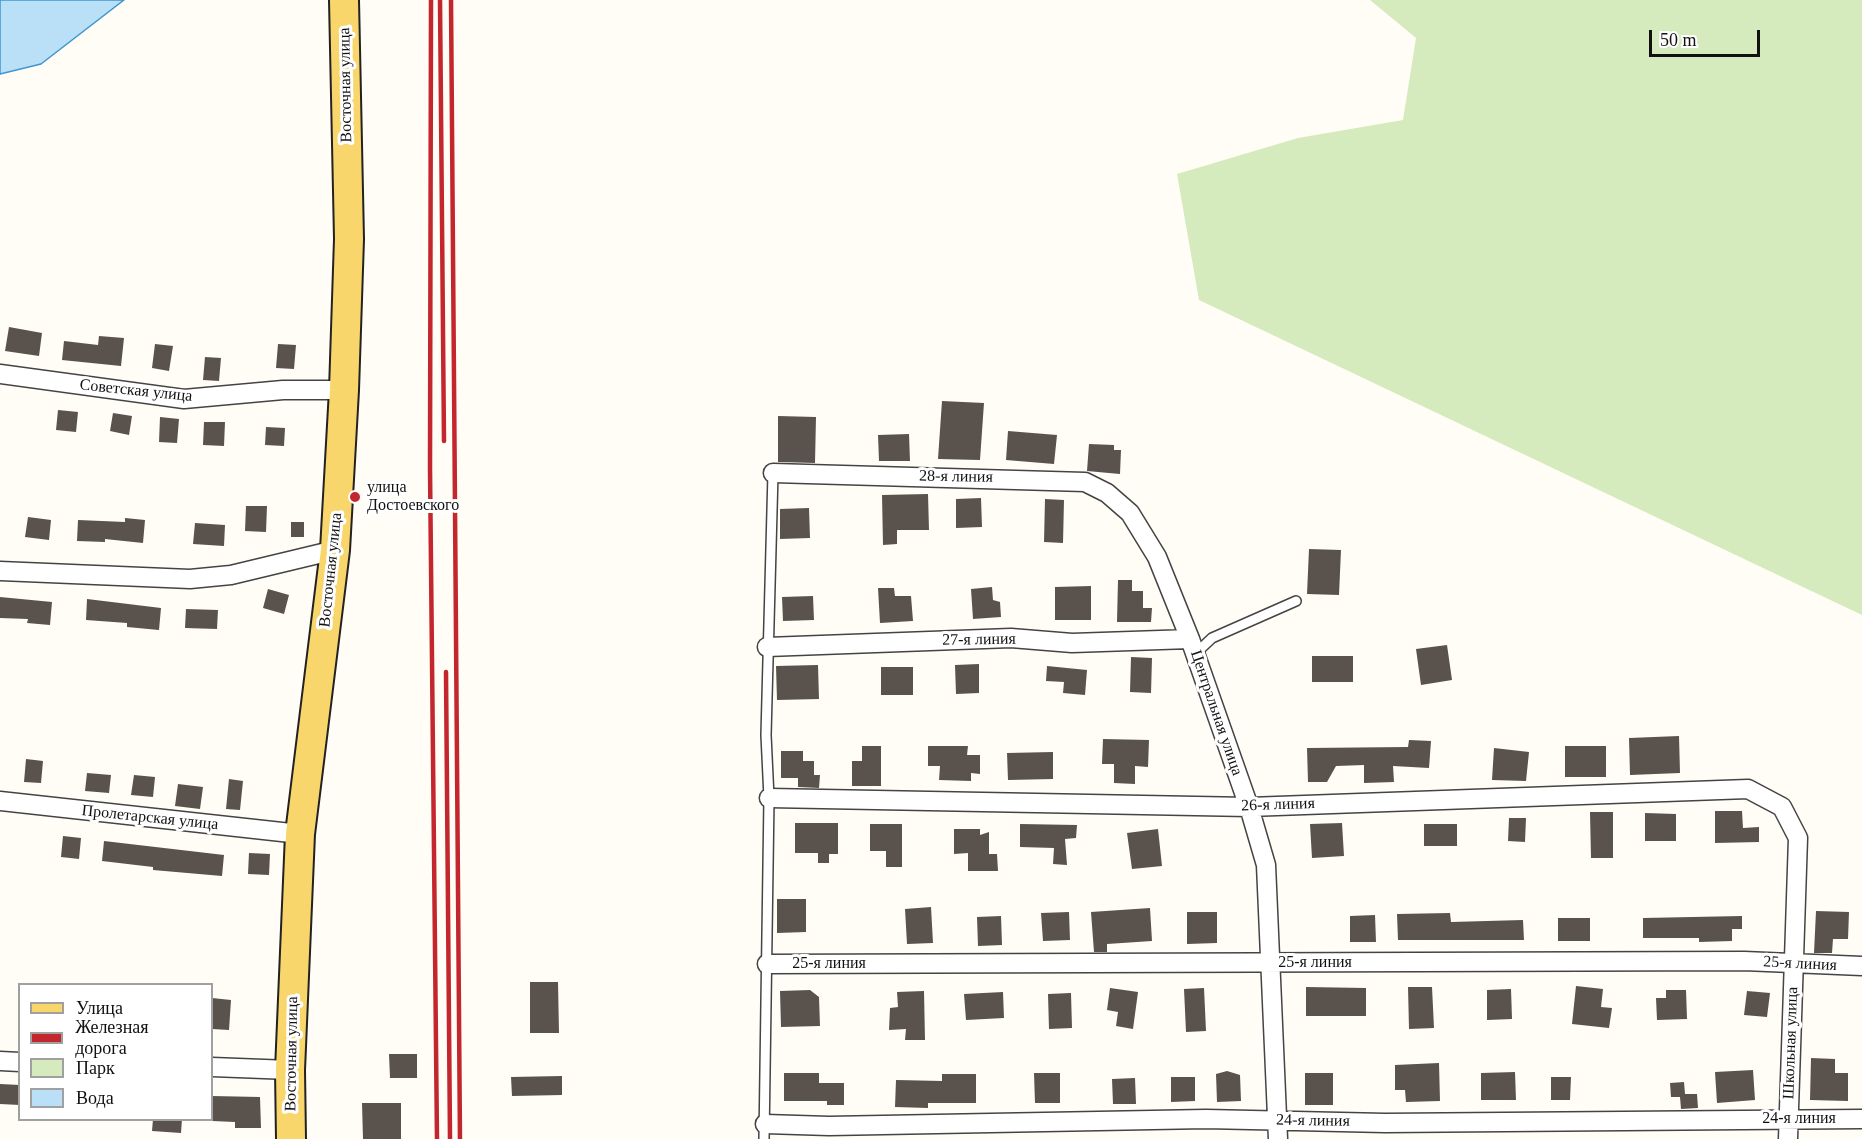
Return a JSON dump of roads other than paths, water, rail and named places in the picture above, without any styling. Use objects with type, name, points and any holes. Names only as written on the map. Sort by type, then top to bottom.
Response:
[{"type":"main road","name":"Восточная улица","points":[[291,1139],[290,1070],[300,834],[335,550],[344,390],[349,239],[344,0]]},
{"type":"street","name":"Советская улица","points":[[0,374],[183,399],[283,390],[344,390]]},
{"type":"street","name":"28-я линия","points":[[772,473],[1085,482],[1107,493],[1130,513]]},
{"type":"street","name":"Центральная улица","points":[[1130,513],[1157,556],[1193,646],[1249,807],[1266,865],[1278,1130]]},
{"type":"street","points":[[0,571],[190,579],[231,575],[335,550]]},
{"type":"street","name":"27-я линия","points":[[767,647],[1011,638],[1072,643],[1193,646]]},
{"type":"street","name":"26-я линия","points":[[769,798],[1249,807],[1748,789],[1782,807]]},
{"type":"street","name":"Пролетарская улица","points":[[0,801],[300,834]]},
{"type":"street","name":"Школьная улица","points":[[1782,807],[1798,838],[1788,1139]]},
{"type":"street","name":"25-я линия","points":[[767,964],[1744,961],[1793,965],[1862,966]]},
{"type":"street","points":[[0,1061],[18,1062]]},
{"type":"street","points":[[213,1067],[290,1070]]},
{"type":"street","name":"24-я линия","points":[[764,1131],[829,1126],[1206,1119],[1278,1130],[1862,1119]]},
{"type":"lane","points":[[764,1131],[769,798],[766,735],[767,647],[772,473]]},
{"type":"lane","points":[[1193,646],[1296,601]]},
{"type":"water","points":[[0,0],[124,0],[41,64],[0,74]]},
{"type":"railway","points":[[431,0],[430,468],[437,1139]]},
{"type":"railway","points":[[440,0],[444,441]]},
{"type":"railway","points":[[451,0],[460,1139]]},
{"type":"railway","points":[[446,672],[450,1139]]},
{"type":"place","name":"улица Достоевского","points":[[355,497]]}]
